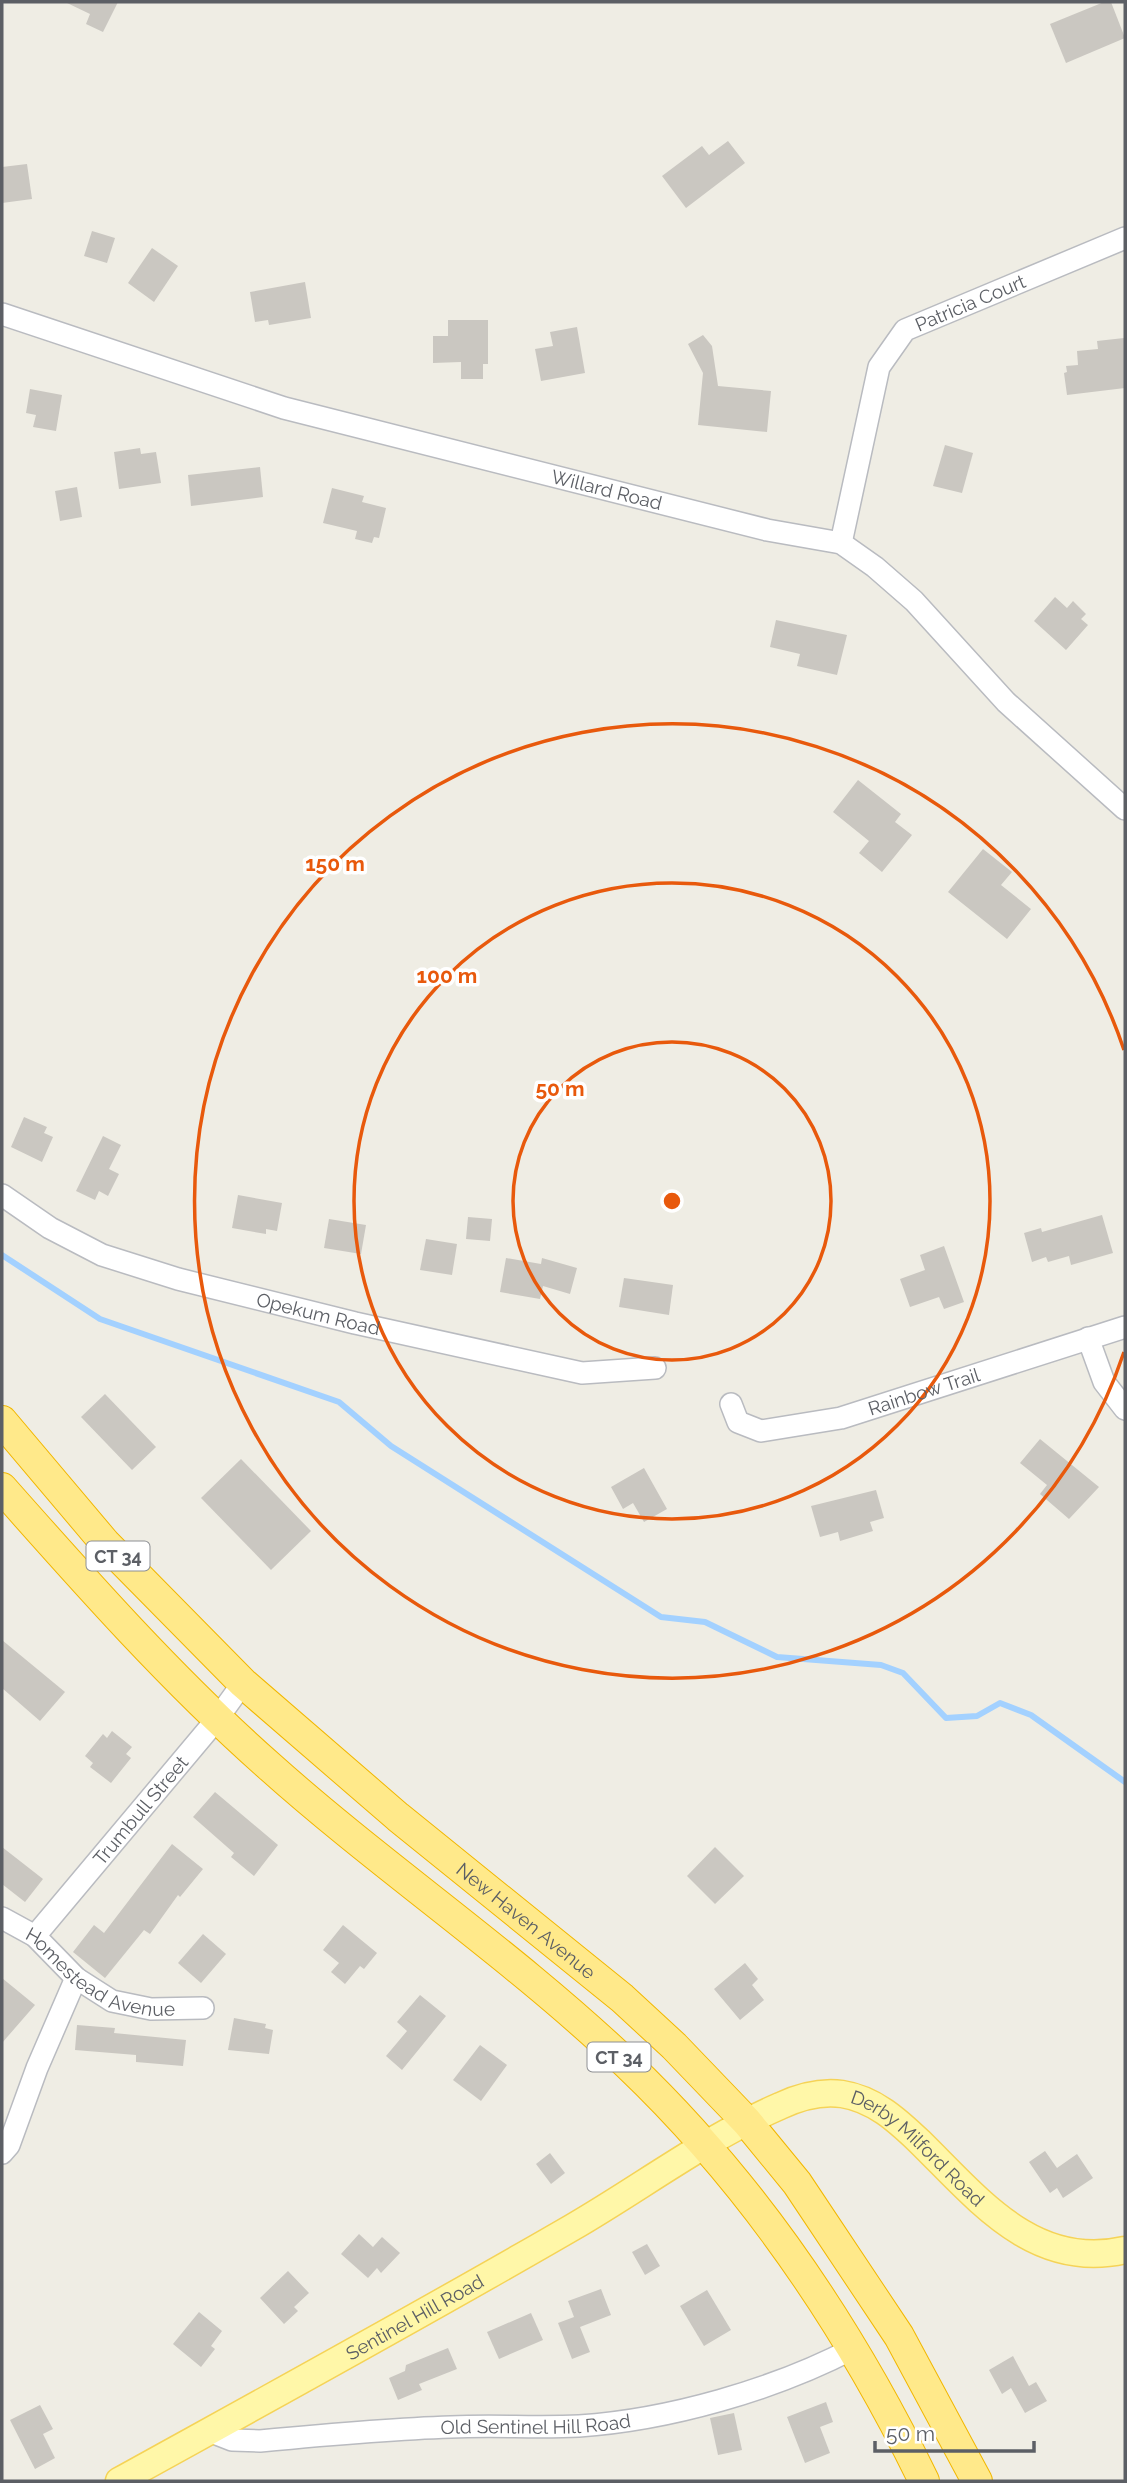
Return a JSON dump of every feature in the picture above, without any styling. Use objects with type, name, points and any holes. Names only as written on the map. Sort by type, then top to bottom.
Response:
[{"type":"highway","name":"New Haven Avenue","points":[[2,1421],[106,1543],[243,1683],[398,1817],[622,1998],[674,2046],[747,2122],[797,2183],[899,2336],[977,2481]]},
{"type":"highway","name":"CT 34","points":[[2,1488],[73,1568],[217,1719],[271,1768],[539,1985],[629,2066],[703,2145],[790,2250],[854,2348],[893,2417],[924,2481]]},
{"type":"main road","name":"Derby Milford Road","points":[[703,2145],[779,2106],[817,2093],[857,2097],[889,2114],[1003,2221],[1028,2237],[1063,2252],[1093,2255],[1125,2250]]},
{"type":"main road","name":"Sentinel Hill Road","points":[[119,2481],[572,2228],[703,2145]]},
{"type":"street","name":"Patricia Court","points":[[841,543],[879,367],[905,331],[1125,238]]},
{"type":"street","name":"Willard Road","points":[[2,314],[284,408],[767,530],[841,543],[914,601],[1006,702],[1125,809]]},
{"type":"street","name":"Opekum Road","points":[[2,1195],[50,1228],[102,1255],[178,1279],[355,1323],[582,1373],[655,1368]]},
{"type":"street","name":"Rainbow Trail","points":[[731,1404],[738,1422],[761,1431],[805,1425],[896,1403],[1125,1327]]},
{"type":"street","points":[[1088,1338],[1104,1382],[1125,1409]]},
{"type":"street","name":"Trumbull Street","points":[[35,1936],[217,1719],[243,1683]]},
{"type":"street","name":"Homestead Avenue","points":[[2,1918],[35,1936],[76,1978],[112,2001],[151,2009],[203,2008]]},
{"type":"street","points":[[2,2153],[15,2133],[37,2068],[76,1978]]},
{"type":"street","name":"Old Sentinel Hill Road","points":[[209,2431],[232,2440],[260,2441],[452,2427],[580,2426],[712,2402],[794,2375],[854,2348]]},
{"type":"building","points":[[65,2],[118,2],[103,32],[86,24],[90,14]]},
{"type":"building","points":[[1104,2],[1111,2],[1125,38],[1066,63],[1050,24]]},
{"type":"building","points":[[728,141],[745,163],[686,208],[662,176],[702,146],[709,155]]},
{"type":"building","points":[[27,164],[32,199],[2,203],[2,167]]},
{"type":"building","points":[[92,231],[115,238],[107,263],[84,256]]},
{"type":"building","points":[[152,248],[178,266],[154,302],[128,283]]},
{"type":"building","points":[[305,282],[311,318],[269,325],[268,320],[255,322],[250,292]]},
{"type":"building","points":[[448,320],[488,320],[488,364],[483,364],[483,379],[461,379],[461,362],[433,363],[433,336],[448,336]]},
{"type":"building","points":[[577,327],[585,373],[541,381],[535,349],[553,346],[550,332]]},
{"type":"building","points":[[703,335],[712,346],[718,386],[771,391],[767,432],[698,425],[703,373],[688,344]]},
{"type":"building","points":[[1124,338],[1125,388],[1067,395],[1064,373],[1067,372],[1066,366],[1078,365],[1077,351],[1098,349],[1097,341]]},
{"type":"building","points":[[30,389],[62,395],[56,431],[33,427],[36,415],[26,413]]},
{"type":"building","points":[[945,445],[973,453],[962,493],[933,486]]},
{"type":"building","points":[[140,448],[141,454],[156,452],[161,483],[119,489],[114,452]]},
{"type":"building","points":[[260,467],[263,497],[191,506],[188,475]]},
{"type":"building","points":[[77,487],[82,517],[60,521],[55,491]]},
{"type":"building","points":[[332,488],[364,496],[362,502],[386,508],[379,538],[374,537],[372,543],[355,539],[357,531],[323,523]]},
{"type":"building","points":[[1055,597],[1067,608],[1073,601],[1086,614],[1081,619],[1088,625],[1066,650],[1034,621]]},
{"type":"building","points":[[776,620],[847,635],[837,675],[797,666],[800,654],[770,647]]},
{"type":"building","points":[[858,780],[901,814],[895,822],[912,835],[882,872],[859,853],[869,841],[833,812]]},
{"type":"building","points":[[983,849],[1012,872],[1001,885],[1031,909],[1007,939],[948,892]]},
{"type":"building","points":[[24,1117],[47,1127],[44,1133],[53,1137],[42,1162],[11,1147]]},
{"type":"building","points":[[103,1136],[121,1145],[109,1169],[119,1174],[108,1196],[99,1191],[95,1200],[76,1191]]},
{"type":"building","points":[[238,1195],[282,1203],[277,1231],[266,1229],[266,1234],[232,1228]]},
{"type":"building","points":[[1102,1215],[1113,1253],[1071,1265],[1069,1256],[1048,1262],[1046,1257],[1032,1262],[1024,1233],[1041,1228],[1042,1232]]},
{"type":"building","points":[[468,1217],[492,1219],[490,1241],[466,1239]]},
{"type":"building","points":[[329,1219],[366,1225],[361,1254],[324,1248]]},
{"type":"building","points":[[426,1239],[457,1244],[452,1275],[420,1270]]},
{"type":"building","points":[[944,1246],[964,1302],[944,1309],[939,1297],[910,1307],[900,1279],[925,1270],[920,1255]]},
{"type":"building","points":[[506,1258],[541,1264],[542,1258],[577,1268],[570,1294],[543,1286],[540,1299],[500,1292]]},
{"type":"building","points":[[624,1278],[673,1285],[669,1315],[619,1307]]},
{"type":"building","points":[[105,1394],[156,1447],[132,1470],[81,1417]]},
{"type":"building","points":[[1040,1439],[1099,1487],[1069,1519],[1040,1494],[1047,1485],[1020,1463]]},
{"type":"building","points":[[241,1459],[311,1531],[271,1570],[201,1498]]},
{"type":"building","points":[[644,1468],[667,1509],[644,1522],[633,1503],[623,1509],[611,1487]]},
{"type":"building","points":[[876,1490],[884,1518],[870,1522],[873,1531],[840,1541],[838,1532],[820,1537],[811,1506]]},
{"type":"building","points":[[2,1640],[65,1692],[40,1721],[2,1688]]},
{"type":"building","points":[[112,1731],[132,1747],[126,1754],[131,1758],[111,1783],[90,1767],[93,1763],[85,1756],[103,1734],[107,1738]]},
{"type":"building","points":[[215,1792],[278,1845],[254,1876],[231,1857],[234,1853],[193,1817]]},
{"type":"building","points":[[172,1844],[203,1869],[180,1897],[178,1895],[150,1934],[144,1930],[105,1978],[73,1952],[94,1925],[104,1933]]},
{"type":"building","points":[[2,1847],[43,1879],[25,1902],[2,1884]]},
{"type":"building","points":[[715,1847],[744,1876],[715,1904],[687,1876]]},
{"type":"building","points":[[343,1925],[377,1953],[364,1969],[360,1966],[345,1984],[331,1972],[339,1963],[323,1950]]},
{"type":"building","points":[[203,1934],[226,1954],[201,1983],[178,1963]]},
{"type":"building","points":[[745,1963],[758,1979],[752,1985],[764,2000],[740,2020],[714,1989]]},
{"type":"building","points":[[2,1978],[35,2005],[2,2043]]},
{"type":"building","points":[[420,1995],[446,2016],[402,2070],[386,2056],[407,2031],[397,2022]]},
{"type":"building","points":[[234,2018],[266,2024],[265,2028],[273,2030],[269,2054],[228,2050]]},
{"type":"building","points":[[77,2025],[115,2028],[114,2033],[186,2040],[183,2066],[136,2062],[136,2055],[75,2050]]},
{"type":"building","points":[[480,2045],[507,2065],[481,2101],[453,2080]]},
{"type":"building","points":[[1045,2151],[1057,2168],[1077,2154],[1093,2178],[1063,2198],[1057,2188],[1050,2193],[1029,2162]]},
{"type":"building","points":[[550,2153],[565,2173],[551,2184],[536,2164]]},
{"type":"building","points":[[359,2234],[373,2247],[382,2237],[400,2253],[381,2273],[377,2268],[368,2278],[341,2254]]},
{"type":"building","points":[[647,2244],[660,2266],[645,2275],[632,2252]]},
{"type":"building","points":[[288,2271],[309,2293],[294,2307],[298,2311],[284,2324],[260,2298]]},
{"type":"building","points":[[601,2289],[611,2315],[580,2327],[590,2352],[572,2359],[558,2323],[574,2317],[568,2301]]},
{"type":"building","points":[[707,2290],[731,2330],[704,2346],[680,2306]]},
{"type":"building","points":[[199,2312],[222,2331],[211,2346],[215,2349],[201,2367],[173,2344]]},
{"type":"building","points":[[531,2313],[543,2340],[499,2359],[487,2332]]},
{"type":"building","points":[[448,2348],[457,2369],[419,2384],[422,2390],[398,2400],[389,2378],[405,2371],[406,2365]]},
{"type":"building","points":[[1013,2356],[1029,2386],[1036,2382],[1047,2401],[1025,2413],[1011,2388],[1002,2394],[989,2370]]},
{"type":"building","points":[[826,2402],[833,2422],[820,2427],[830,2453],[805,2463],[787,2417]]},
{"type":"building","points":[[40,2405],[53,2429],[43,2434],[55,2458],[35,2469],[10,2420]]},
{"type":"building","points":[[734,2413],[742,2450],[718,2455],[710,2418]]},
{"type":"waterway","points":[[2,1255],[100,1319],[339,1402],[391,1446],[661,1617],[705,1622],[777,1657],[881,1665],[903,1673],[946,1718],[977,1716],[1000,1703],[1031,1715],[1125,1782]]}]
